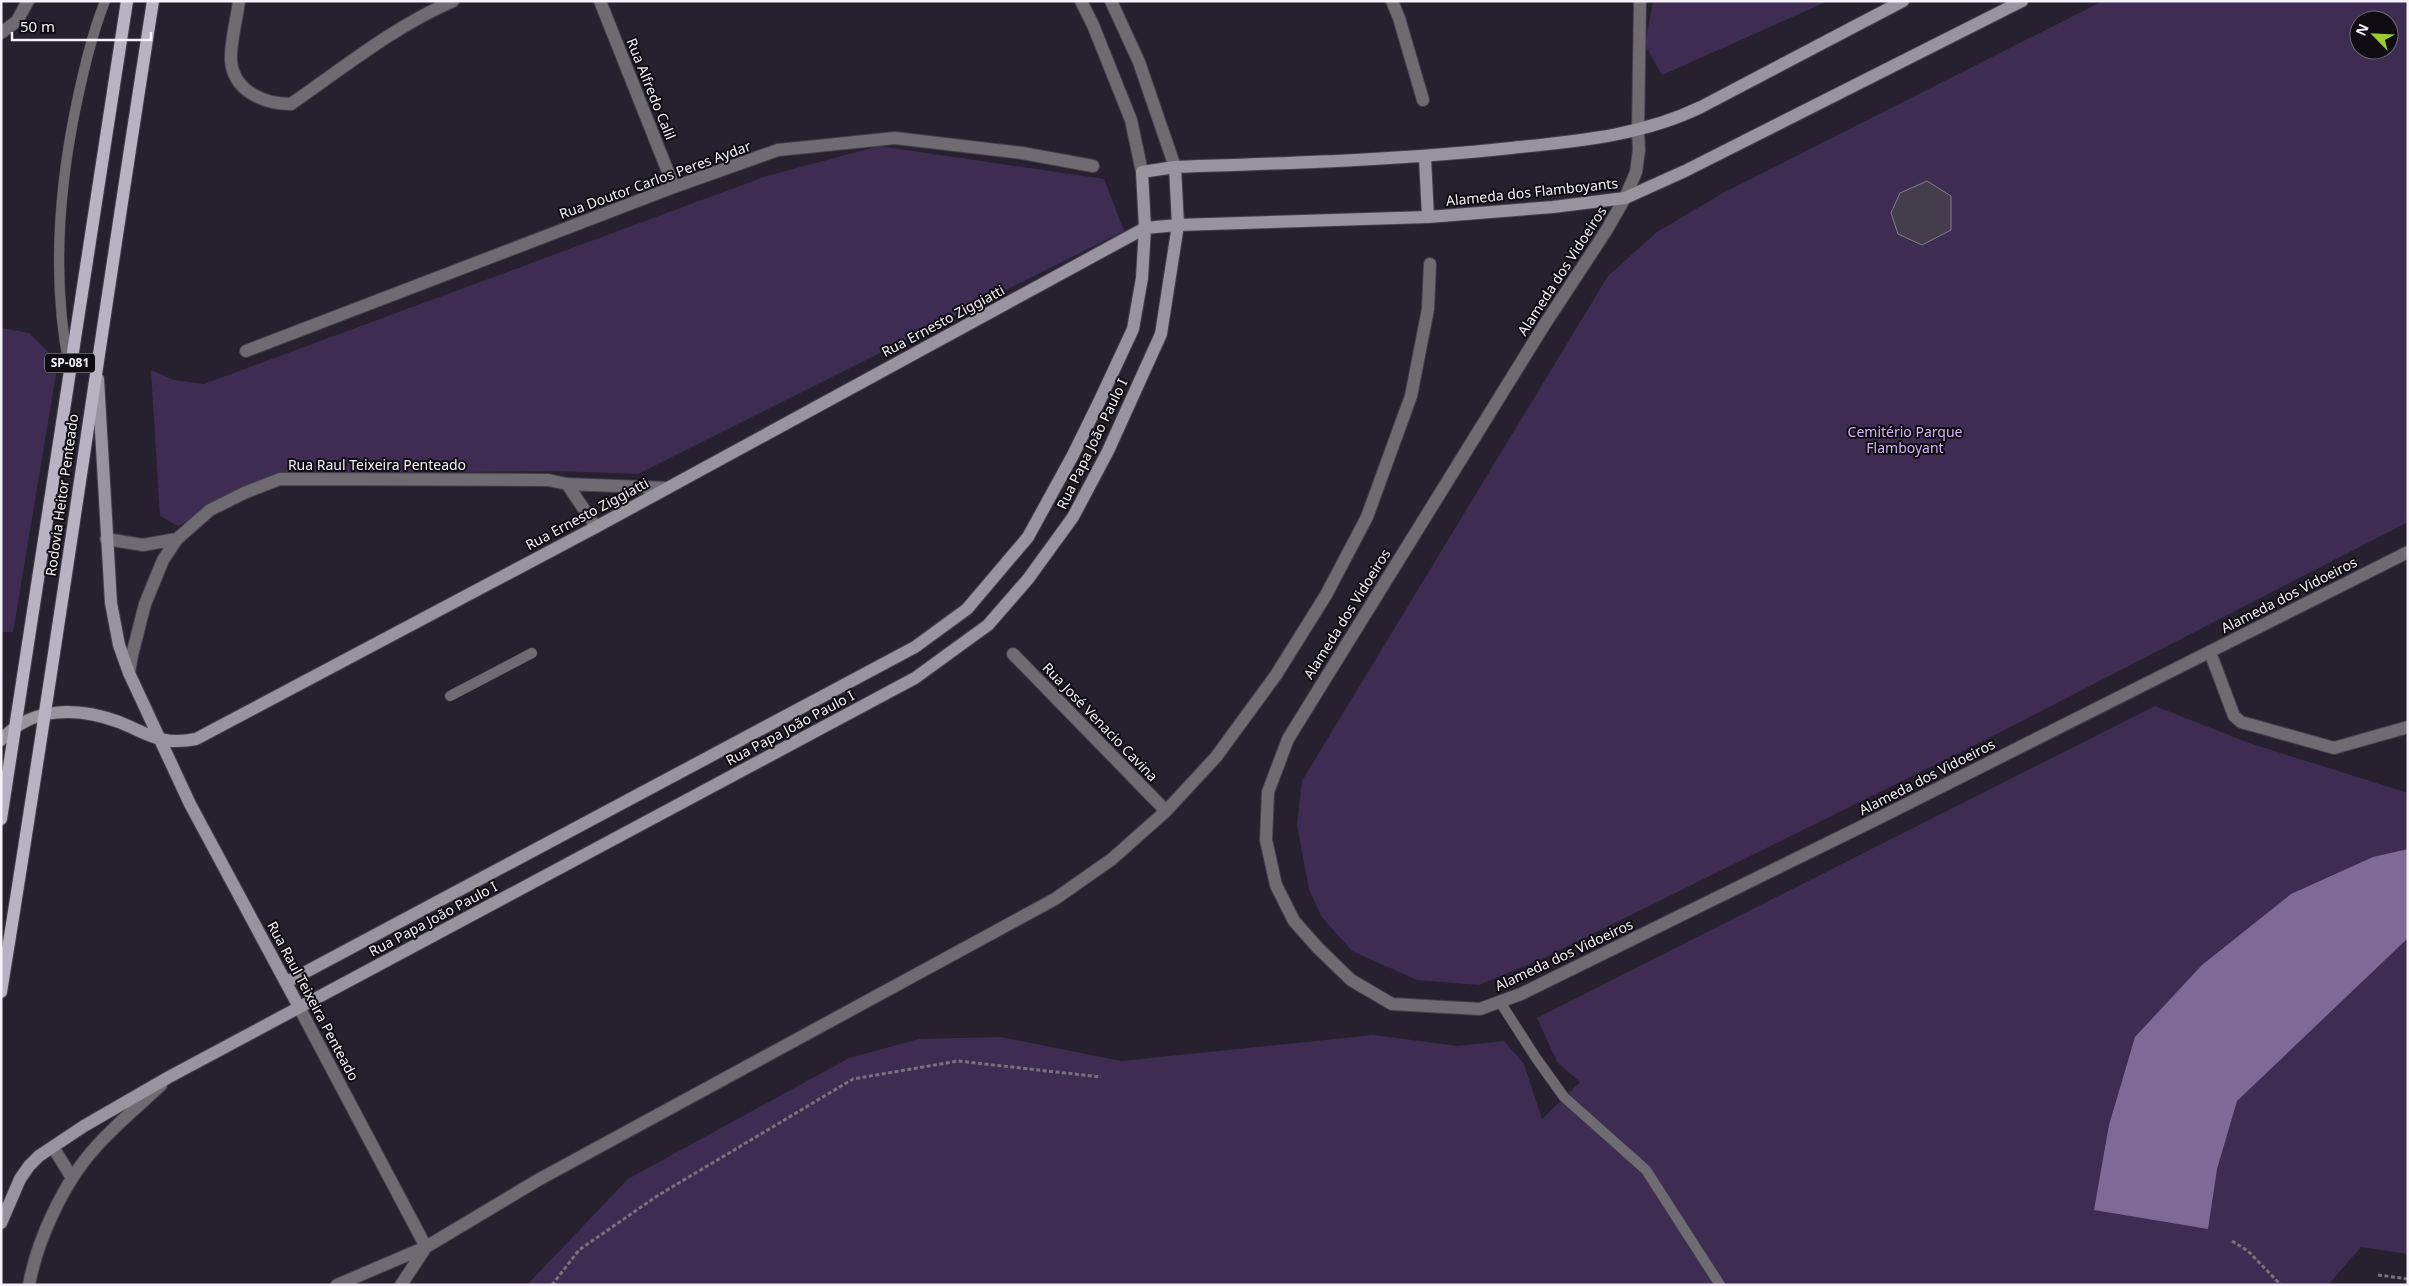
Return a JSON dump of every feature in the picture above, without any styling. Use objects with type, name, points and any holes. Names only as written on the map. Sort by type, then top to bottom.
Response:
[{"type":"main road","name":"Rodovia Heitor Penteado","points":[[1,819],[127,1]]},
{"type":"main road","name":"Rodovia Heitor Penteado","points":[[1,992],[47,713],[97,360],[153,1]]},
{"type":"street","points":[[1,33],[17,22],[28,1]]},
{"type":"street","points":[[239,1],[231,60],[239,83],[255,96],[272,104],[291,104],[395,32],[432,10],[453,1]]},
{"type":"street","name":"Rua Alfredo Calil","points":[[600,1],[674,187]]},
{"type":"street","name":"Rua Papa João Paulo I","points":[[287,982],[915,647],[967,609],[1028,537],[1073,455],[1133,329],[1142,278],[1145,228],[1142,172],[1130,120],[1093,25],[1081,1]]},
{"type":"street","name":"Rua Papa João Paulo I","points":[[1,1223],[12,1194],[29,1166],[52,1147],[84,1126],[299,1007],[915,678],[988,625],[1028,579],[1073,517],[1108,451],[1161,334],[1178,225],[1175,167],[1140,62],[1110,1]]},
{"type":"street","points":[[1392,1],[1400,18],[1423,100]]},
{"type":"street","name":"Alameda dos Vidoeiros","points":[[1640,1],[1639,150],[1636,172],[1626,198],[1538,335],[1302,715],[1288,739],[1268,792],[1266,840],[1276,884],[1294,922],[1352,980],[1392,1004],[1480,1009],[1521,994],[1883,816],[2408,552]]},
{"type":"street","points":[[1142,172],[1175,167],[1425,158],[1594,140],[1638,131],[1675,120],[1903,1]]},
{"type":"street","name":"Alameda dos Flamboyants","points":[[1178,225],[1428,217],[1553,207],[1626,198],[1685,171],[2022,1]]},
{"type":"street","name":"Rua Doutor Carlos Peres Aydar","points":[[246,351],[674,187],[778,150],[895,138],[1022,153],[1093,166]]},
{"type":"street","points":[[1425,158],[1428,217]]},
{"type":"street","name":"Rua Ernesto Ziggiatti","points":[[1,740],[16,725],[47,713],[72,711],[98,715],[160,740],[178,742],[196,739],[667,488],[1145,228],[1178,225]]},
{"type":"street","points":[[337,1285],[426,1247],[538,1180],[1056,899],[1112,859],[1166,811],[1216,757],[1276,675],[1326,595],[1367,517],[1411,396],[1428,309],[1430,264]]},
{"type":"street","name":"Rua Raul Teixeira Penteado","points":[[97,360],[104,454],[106,539],[111,603],[119,645],[173,770],[426,1247]]},
{"type":"street","name":"Rua Raul Teixeira Penteado","points":[[130,674],[132,655],[145,604],[163,560],[177,539],[210,510],[280,479],[548,480],[567,484],[667,488]]},
{"type":"street","points":[[567,484],[596,526]]},
{"type":"street","points":[[106,539],[143,545],[177,539]]},
{"type":"street","points":[[2210,652],[2234,716],[2241,722],[2334,748],[2408,728]]},
{"type":"street","name":"Rua José Venacio Cavina","points":[[1013,654],[1166,811]]},
{"type":"street","points":[[30,1285],[42,1237],[72,1178],[94,1148],[170,1077]]},
{"type":"street","points":[[52,1147],[72,1178]]},
{"type":"street","name":"Rua Papa João Paulo I","points":[[1,1203],[12,1194]]},
{"type":"street","points":[[401,1285],[426,1247]]},
{"type":"lane","points":[[69,370],[62,331],[58,282],[62,195],[66,158],[85,62],[105,1]]},
{"type":"lane","points":[[450,696],[532,654]]},
{"type":"lane","points":[[1500,1002],[1564,1097],[1646,1170],[1720,1285]]},
{"type":"path","points":[[552,1285],[579,1250],[656,1196],[853,1079],[958,1061],[1101,1076]]},
{"type":"path","points":[[2232,1241],[2248,1251],[2280,1285]]},
{"type":"path","points":[[2378,1275],[2408,1279]]},
{"type":"green space","points":[[1653,1],[1828,1],[1662,75],[1645,45]]},
{"type":"green space","name":"Cemitério Parque Flamboyant","points":[[2103,1],[2408,1],[2408,522],[1985,740],[1546,957],[1479,985],[1417,980],[1352,951],[1321,916],[1309,889],[1297,825],[1302,781],[1608,276],[1657,232],[1725,192]]},
{"type":"green space","points":[[879,146],[1104,179],[1124,231],[638,474],[558,471],[282,474],[221,502],[178,526],[160,516],[151,370],[174,380],[204,384],[767,176]]},
{"type":"green space","points":[[1,328],[29,333],[58,362],[13,632],[1,632]]},
{"type":"green space","points":[[2155,706],[2249,743],[2408,793],[2408,1254],[2361,1247],[2328,1285],[527,1285],[628,1179],[849,1058],[919,1039],[1001,1037],[1121,1061],[1373,1035],[1458,1046],[1504,1041],[1524,1064],[1542,1119],[1580,1082],[1557,1062],[1537,1018]]},
{"type":"shaded area","points":[[2408,849],[2408,938],[2237,1101],[2217,1169],[2208,1229],[2094,1210],[2109,1125],[2135,1037],[2202,965],[2291,894],[2373,857]]},
{"type":"building","points":[[1927,181],[1951,196],[1951,230],[1922,245],[1898,234],[1891,213],[1900,193]]}]
